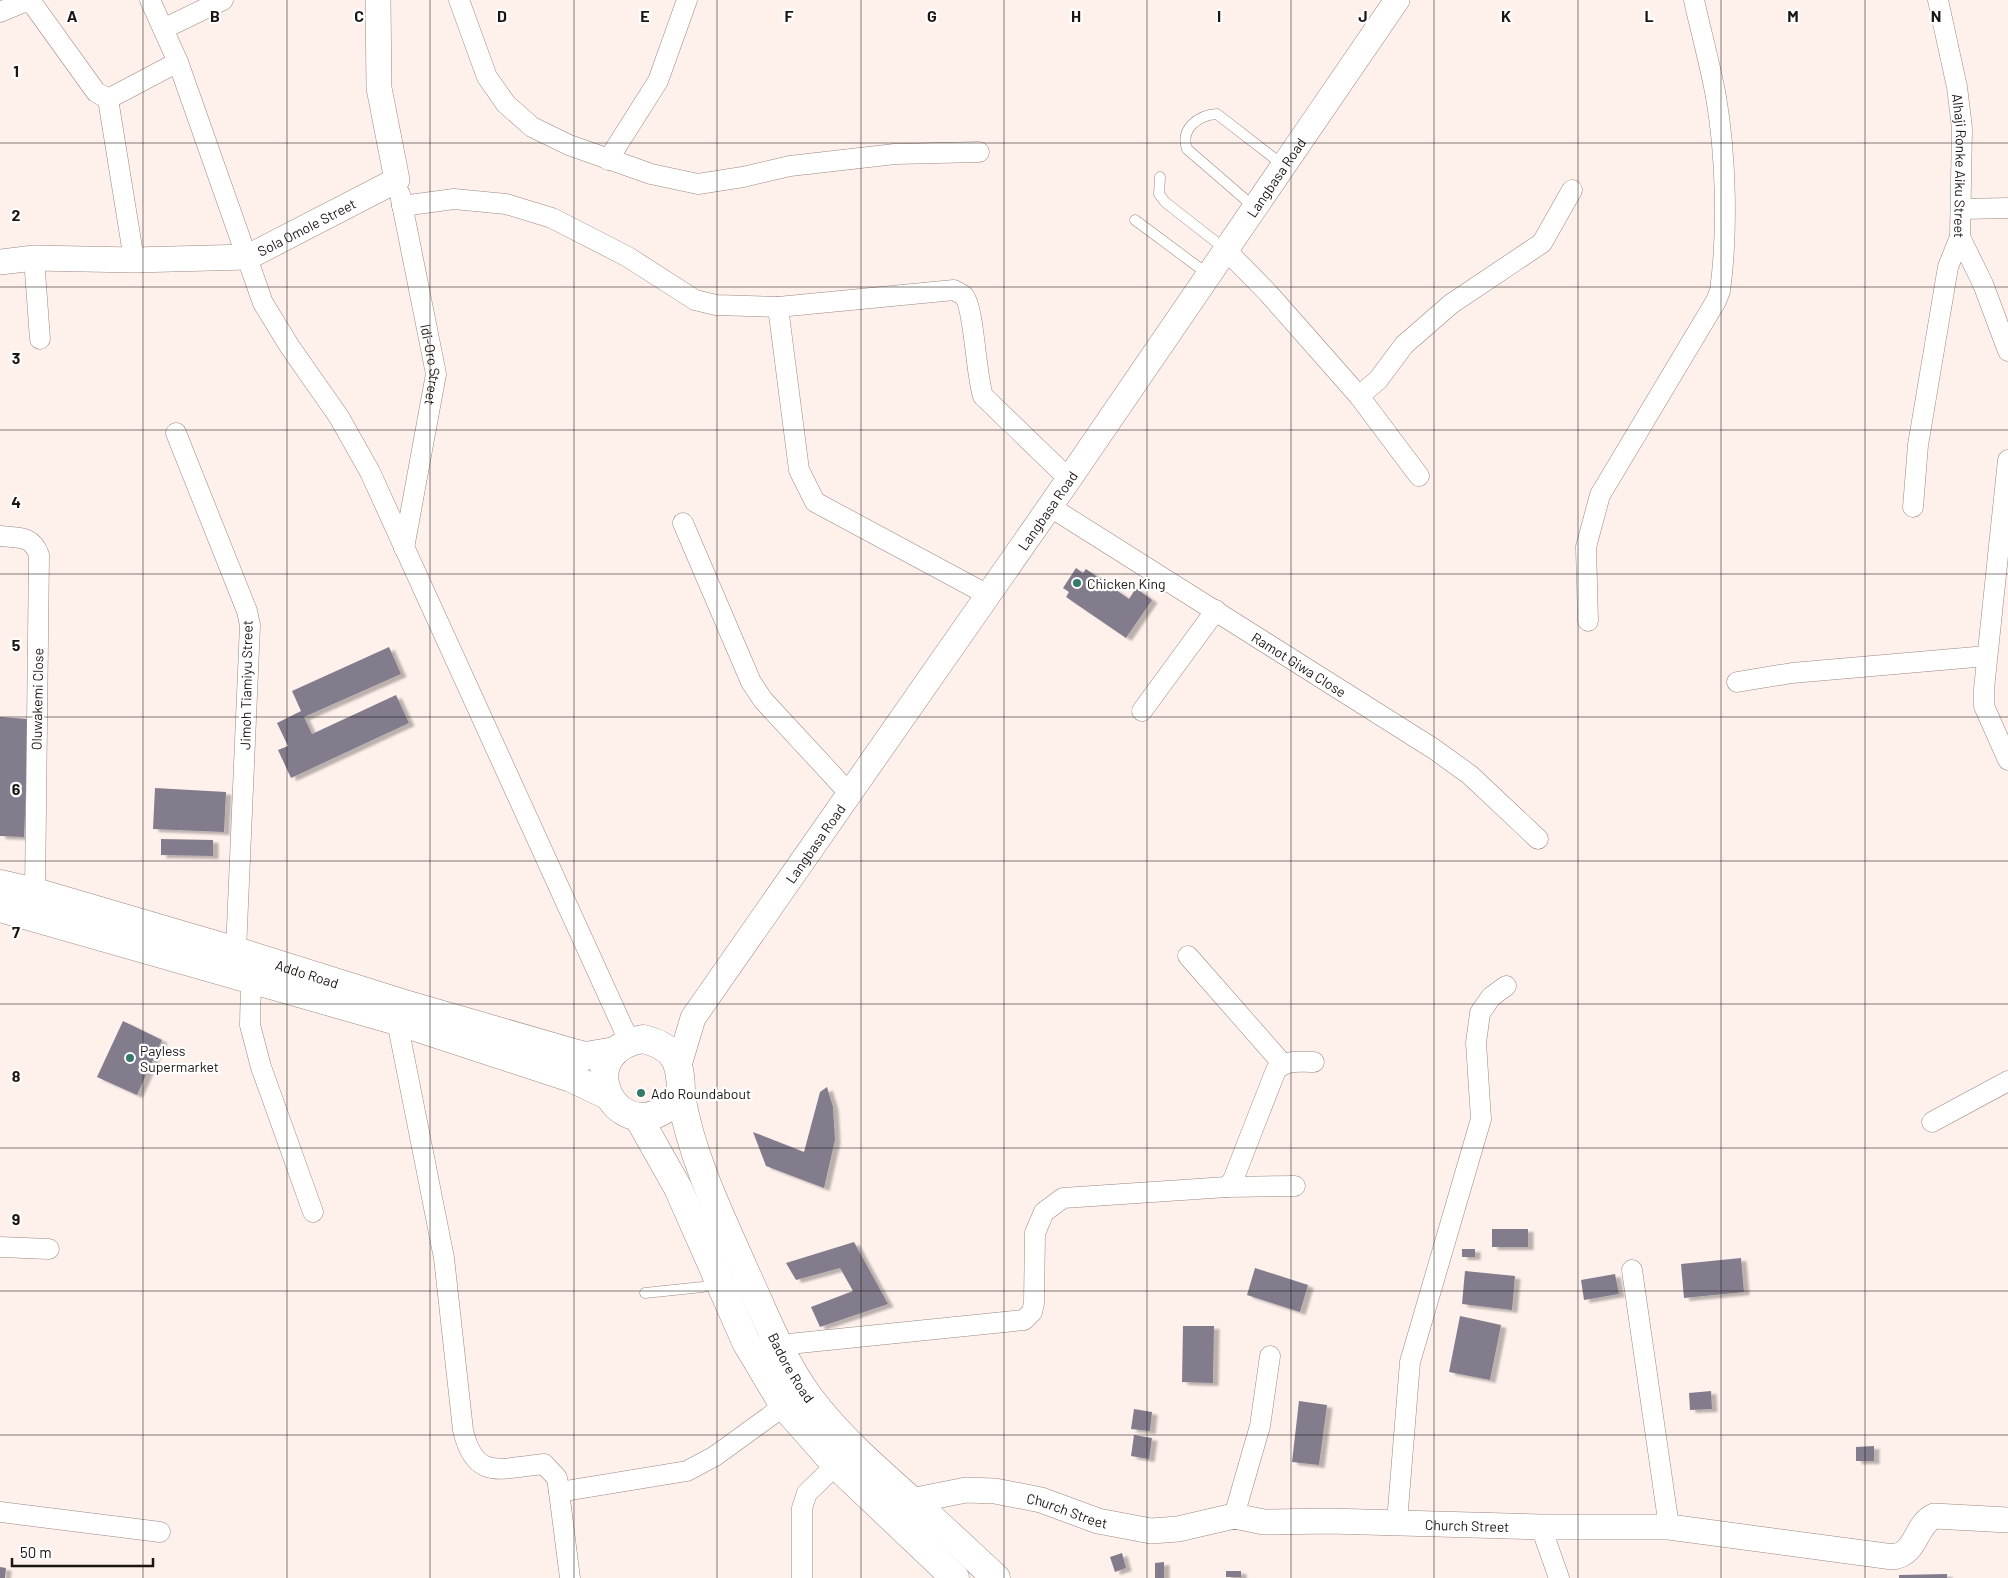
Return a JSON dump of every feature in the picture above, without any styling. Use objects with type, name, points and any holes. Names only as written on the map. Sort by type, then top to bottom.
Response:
[{"type":"main road","name":"Addo Road","points":[[0,884],[35,892],[236,951],[405,1004],[570,1052],[586,1056],[622,1046]]},
{"type":"main road","name":"Addo Road","points":[[0,908],[396,1021],[571,1078],[609,1096]]},
{"type":"main road","points":[[643,1039],[658,1042],[671,1052],[679,1065],[680,1096],[657,1114],[638,1117],[622,1111],[605,1089],[604,1068],[622,1046],[643,1039]]},
{"type":"main road","name":"Badore Road","points":[[680,1096],[685,1119],[705,1180],[779,1345],[796,1377],[815,1404],[850,1444],[888,1482],[996,1578]]},
{"type":"main road","name":"Badore Road","points":[[638,1117],[678,1188],[746,1342],[784,1406],[836,1465],[955,1578]]},
{"type":"street","points":[[150,0],[178,62],[263,303],[290,347],[340,416],[370,472],[622,1046]]},
{"type":"street","points":[[163,29],[224,0]]},
{"type":"street","points":[[378,0],[378,88],[397,180]]},
{"type":"street","points":[[460,0],[487,77],[506,104],[532,127],[569,146],[651,174],[698,184],[743,177],[790,166],[895,154],[979,152]]},
{"type":"street","points":[[608,160],[658,81],[687,0]]},
{"type":"street","name":"Langbasa Road","points":[[693,1018],[1069,479],[1397,0]]},
{"type":"street","points":[[1588,621],[1586,547],[1600,495],[1672,378],[1705,317],[1716,301],[1720,290],[1724,223],[1719,126],[1716,97],[1694,0]]},
{"type":"street","name":"Alhaji Ronke Aiku Street","points":[[1938,0],[1957,87],[1962,128],[1960,237],[1983,284],[2008,351]]},
{"type":"street","points":[[0,12],[24,2],[32,3],[96,92],[108,99]]},
{"type":"street","points":[[108,99],[178,62]]},
{"type":"street","points":[[108,99],[134,260]]},
{"type":"street","name":"Idi-Oro Street","points":[[397,180],[436,374],[404,548]]},
{"type":"street","name":"Sola Omole Street","points":[[0,262],[34,258],[134,260],[248,257],[397,180]]},
{"type":"street","points":[[1359,396],[1378,380],[1404,345],[1451,304],[1542,243],[1572,190]]},
{"type":"street","points":[[402,206],[454,199],[506,204],[552,218],[628,257],[695,300],[716,306],[778,307],[954,290],[965,297],[969,309],[978,382],[983,396],[1069,479]]},
{"type":"street","points":[[1962,209],[2008,208]]},
{"type":"street","points":[[1913,507],[1918,445],[1948,267],[1960,237]]},
{"type":"street","points":[[1225,249],[1269,294],[1359,396],[1419,476]]},
{"type":"street","points":[[34,258],[40,340]]},
{"type":"street","points":[[778,307],[799,470],[815,502],[988,595]]},
{"type":"street","name":"Jimoh Tiamiyu Street","points":[[176,433],[247,611],[250,624],[236,951]]},
{"type":"street","points":[[2008,460],[1987,656],[1984,706],[2008,760]]},
{"type":"street","name":"Ramot Giwa Close","points":[[1049,506],[1434,749],[1470,775],[1538,839]]},
{"type":"street","points":[[683,523],[751,682],[763,700],[849,793]]},
{"type":"street","name":"Oluwakemi Close","points":[[0,536],[26,539],[36,544],[39,555],[35,892]]},
{"type":"street","points":[[1142,711],[1216,610]]},
{"type":"street","points":[[1737,682],[1792,673],[1987,656]]},
{"type":"street","points":[[1188,956],[1282,1064]]},
{"type":"street","points":[[250,979],[250,1025],[260,1067],[312,1212]]},
{"type":"street","points":[[1397,1522],[1410,1362],[1481,1119],[1476,1043],[1480,1013],[1492,997],[1506,986]]},
{"type":"street","points":[[658,1042],[693,1018]]},
{"type":"street","points":[[679,1065],[693,1018]]},
{"type":"street","points":[[396,1021],[444,1258],[467,1446],[474,1460],[489,1468],[544,1464],[557,1478],[570,1578]]},
{"type":"street","points":[[1227,1187],[1233,1180],[1276,1070],[1282,1064],[1292,1061],[1314,1062]]},
{"type":"street","points":[[1932,1122],[2008,1081]]},
{"type":"street","points":[[779,1345],[1024,1320],[1032,1312],[1034,1303],[1035,1233],[1044,1212],[1063,1198],[1227,1187],[1295,1186]]},
{"type":"street","points":[[0,1247],[49,1249]]},
{"type":"street","points":[[1632,1270],[1669,1527]]},
{"type":"street","points":[[1234,1516],[1260,1426],[1270,1356]]},
{"type":"street","points":[[559,1492],[687,1471],[715,1456],[784,1406]]},
{"type":"street","points":[[802,1578],[802,1508],[806,1493],[836,1465]]},
{"type":"street","name":"Church Street","points":[[911,1501],[966,1490],[995,1491],[1041,1500],[1098,1521],[1151,1531],[1178,1529],[1234,1516],[1264,1522],[1397,1522],[1541,1527],[1669,1527],[1893,1557],[1902,1556],[1911,1547],[1926,1519],[1934,1516],[2008,1520]]},
{"type":"street","points":[[0,1512],[160,1532]]},
{"type":"street","points":[[1541,1527],[1559,1578]]},
{"type":"lane","points":[[1254,207],[1187,149],[1184,139],[1187,130],[1202,116],[1217,114],[1283,165]]},
{"type":"lane","points":[[1160,177],[1159,194],[1165,202],[1225,249]]},
{"type":"lane","points":[[1135,220],[1209,275]]},
{"type":"lane","points":[[645,1293],[702,1286],[720,1281]]},
{"type":"building","points":[[1076,568],[1083,573],[1086,569],[1129,599],[1136,588],[1152,600],[1126,638],[1066,597],[1069,592],[1063,588]]},
{"type":"building","points":[[389,647],[401,674],[304,717],[312,734],[396,695],[409,723],[291,778],[278,750],[288,746],[277,723],[301,711],[292,691]]},
{"type":"building","points":[[0,717],[29,719],[24,837],[0,836]]},
{"type":"building","points":[[155,788],[226,792],[224,832],[153,829]]},
{"type":"building","points":[[161,839],[213,840],[213,856],[161,855]]},
{"type":"building","name":"Payless Supermarket","points":[[123,1021],[162,1040],[137,1095],[97,1077]]},
{"type":"building","points":[[827,1087],[833,1107],[835,1140],[824,1188],[766,1166],[753,1132],[804,1152],[820,1092]]},
{"type":"building","points":[[1492,1229],[1528,1229],[1528,1247],[1492,1247]]},
{"type":"building","points":[[854,1242],[888,1304],[820,1327],[811,1307],[853,1291],[840,1268],[796,1280],[786,1263]]},
{"type":"building","points":[[1462,1249],[1475,1249],[1475,1257],[1462,1257]]},
{"type":"building","points":[[1741,1258],[1744,1292],[1684,1298],[1681,1264]]},
{"type":"building","points":[[1255,1268],[1308,1285],[1300,1312],[1247,1295]]},
{"type":"building","points":[[1465,1271],[1515,1276],[1512,1310],[1462,1304]]},
{"type":"building","points":[[1615,1274],[1619,1294],[1584,1300],[1581,1280]]},
{"type":"building","points":[[1460,1316],[1501,1325],[1490,1380],[1449,1372]]},
{"type":"building","points":[[1183,1326],[1214,1326],[1213,1383],[1182,1382]]},
{"type":"building","points":[[1711,1391],[1712,1409],[1690,1410],[1689,1393]]},
{"type":"building","points":[[1299,1401],[1327,1405],[1319,1465],[1292,1462]]},
{"type":"building","points":[[1134,1409],[1152,1412],[1150,1431],[1131,1429]]},
{"type":"building","points":[[1134,1435],[1152,1438],[1149,1459],[1131,1456]]},
{"type":"building","points":[[1874,1446],[1874,1461],[1856,1461],[1856,1447]]},
{"type":"building","points":[[1122,1553],[1126,1568],[1115,1572],[1110,1557]]},
{"type":"building","points":[[1164,1562],[1164,1578],[1155,1578],[1155,1563]]},
{"type":"building","points":[[0,1567],[6,1568],[5,1578],[0,1578]]},
{"type":"building","points":[[1226,1571],[1241,1571],[1241,1577],[1226,1577]]},
{"type":"building","points":[[1947,1574],[1947,1578],[1899,1578],[1899,1575]]},
{"type":"place","name":"Chicken King","points":[[1077,583]]},
{"type":"place","name":"Payless Supermarket","points":[[130,1058]]},
{"type":"place","name":"Ado Roundabout","points":[[641,1093]]}]
